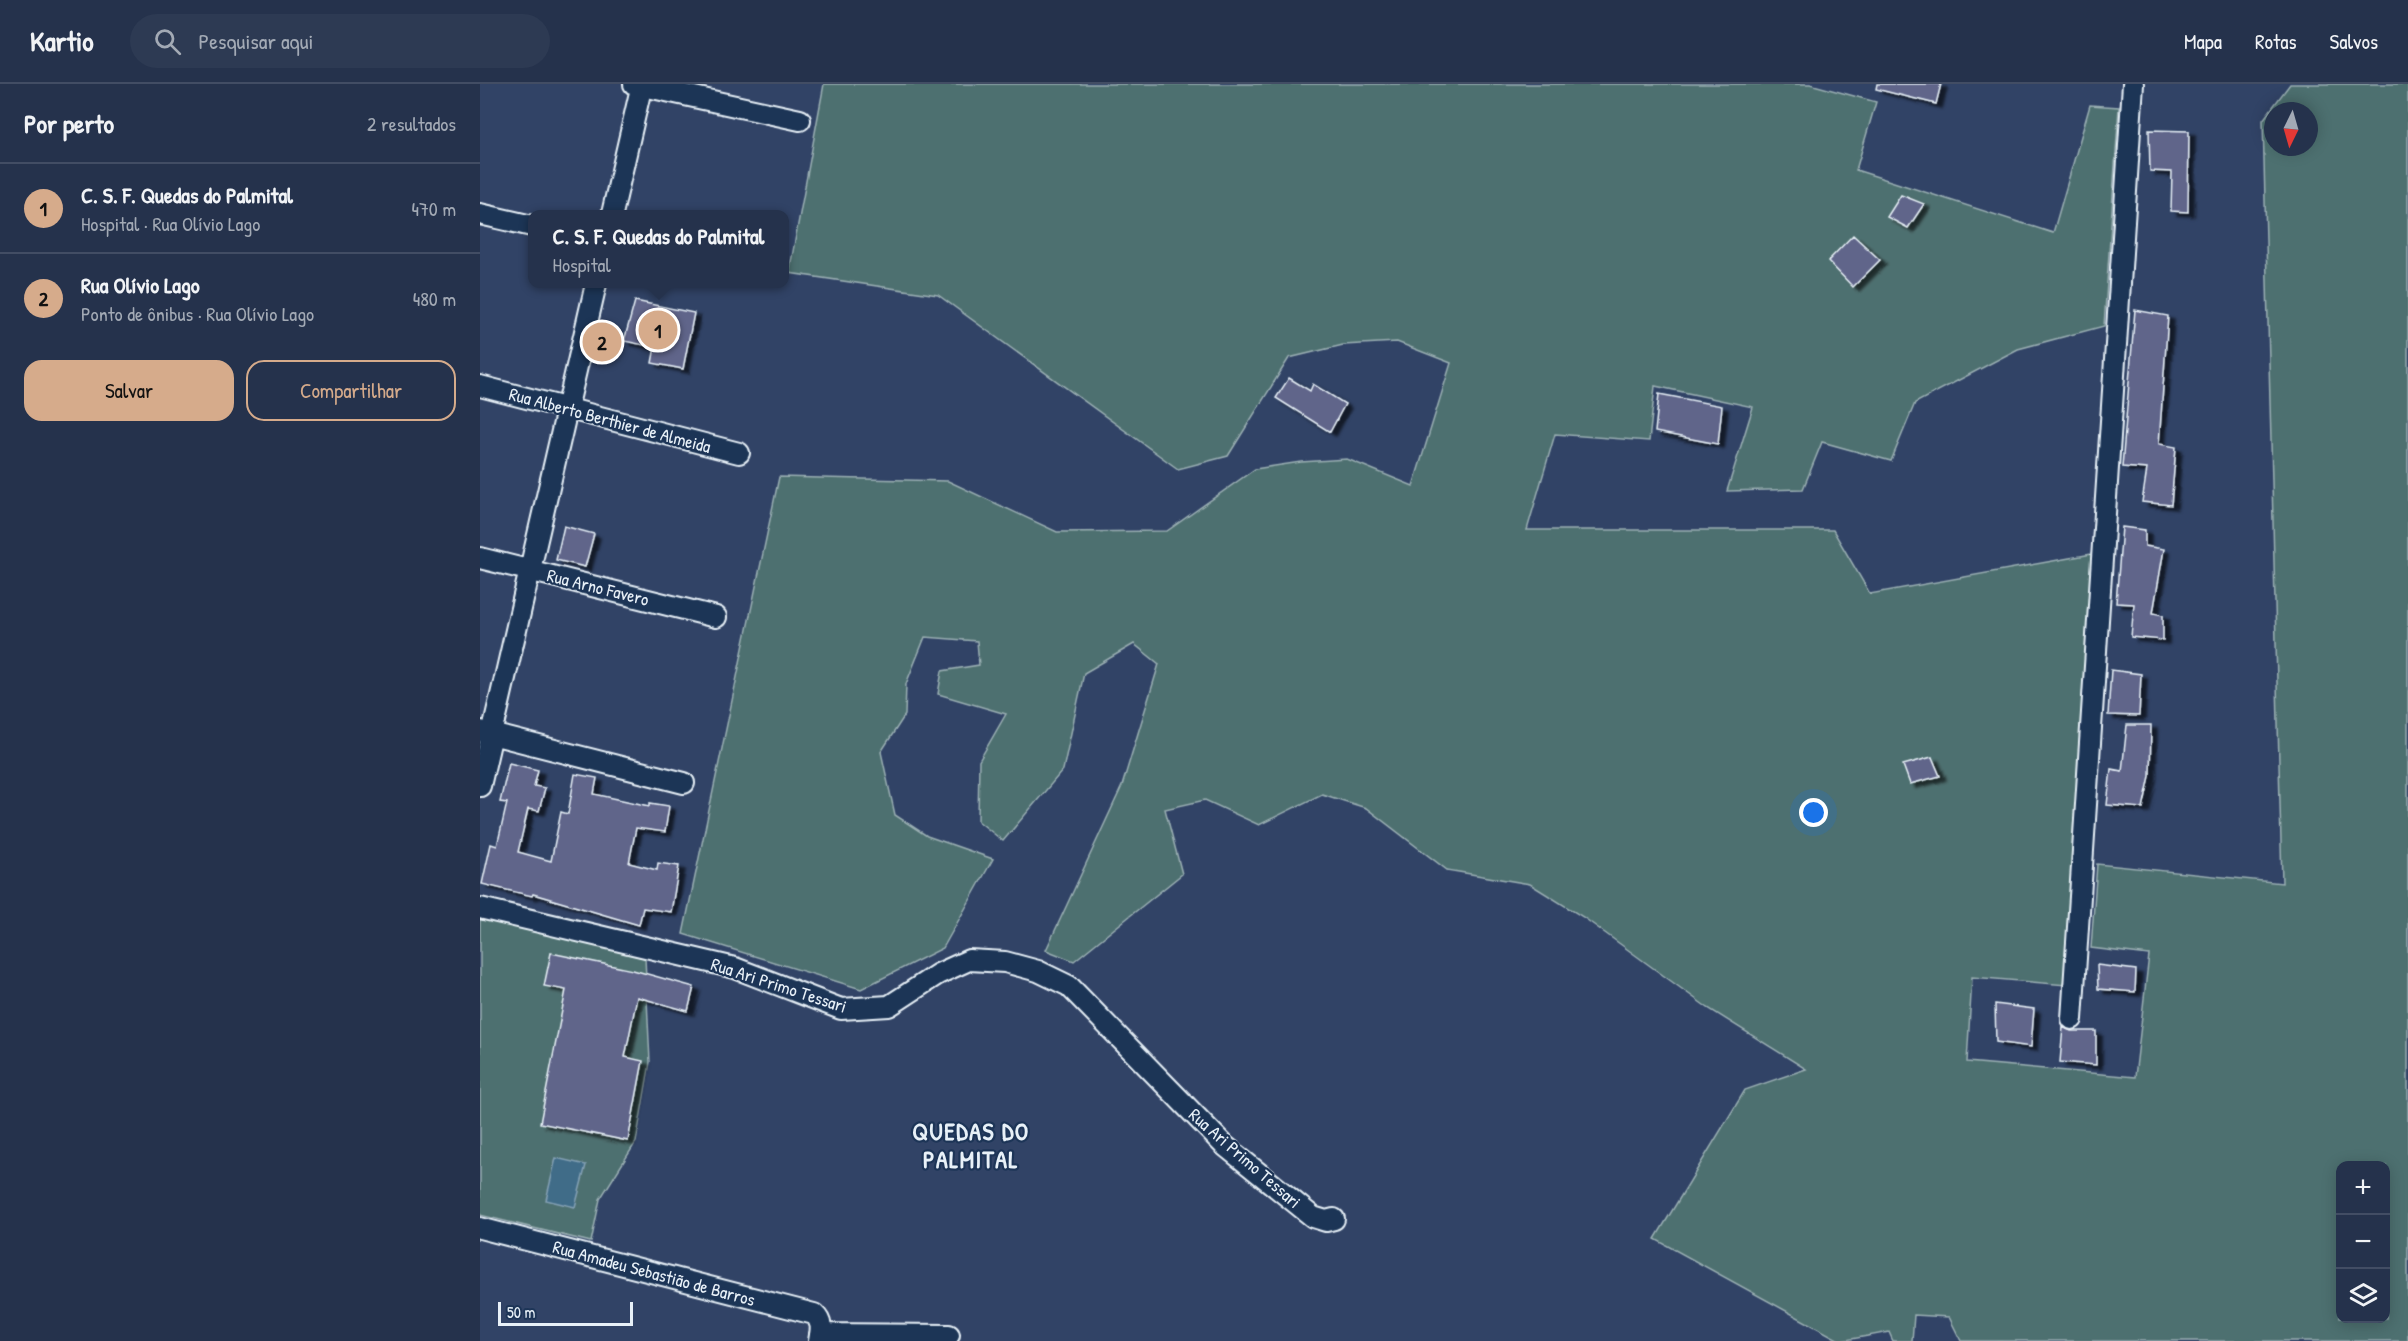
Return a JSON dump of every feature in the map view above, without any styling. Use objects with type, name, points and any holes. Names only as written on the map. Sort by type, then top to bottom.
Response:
[{"type":"street","points":[[2072,1019],[2133,84]]},
{"type":"street","points":[[613,210],[639,85],[800,120]]},
{"type":"street","points":[[480,214],[528,225]]},
{"type":"street","points":[[480,786],[486,733],[530,570],[595,288]]},
{"type":"street","name":"Rua Alberto Berthier de Almeida","points":[[480,386],[739,453]]},
{"type":"street","name":"Rua Arno Favero","points":[[480,558],[716,617]]},
{"type":"street","points":[[486,733],[684,783]]},
{"type":"street","name":"Rua Ari Primo Tessari","points":[[480,908],[735,968],[841,1009],[889,1006],[938,974],[969,960],[1005,962],[1038,970],[1069,986],[1224,1145],[1313,1217],[1326,1221],[1334,1220]]},
{"type":"street","name":"Rua Amadeu Sebastião de Barros","points":[[480,1228],[814,1314],[820,1320],[820,1334]]},
{"type":"street","points":[[820,1334],[949,1335]]},
{"type":"green space","points":[[824,84],[1810,84],[1876,102],[1856,170],[2053,233],[2090,105],[2119,107],[2104,326],[2018,349],[1915,403],[1891,461],[1822,442],[1803,489],[1727,491],[1753,407],[1655,386],[1649,441],[1555,434],[1527,530],[1833,530],[1870,594],[2092,554],[2067,985],[1972,977],[1967,1062],[2135,1077],[2149,955],[2091,948],[2097,864],[2282,883],[2263,120],[2264,156],[2318,156],[2318,102],[2276,102],[2290,84],[2408,84],[2408,1341],[1961,1341],[1949,1317],[1914,1315],[1912,1341],[1893,1341],[1889,1332],[1841,1341],[1655,1239],[1745,1090],[1806,1069],[1708,1008],[1583,917],[1530,884],[1447,870],[1366,808],[1322,794],[1259,825],[1205,800],[1165,809],[1182,874],[1074,961],[1046,950],[1122,786],[1159,664],[1134,644],[1084,673],[1063,770],[1003,841],[978,821],[979,761],[1006,714],[938,694],[942,671],[979,665],[977,641],[925,637],[906,684],[905,715],[881,752],[895,815],[927,836],[993,859],[943,948],[861,989],[683,934],[779,477],[948,481],[1057,532],[1167,531],[1255,469],[1301,462],[1347,459],[1413,486],[1451,363],[1397,342],[1343,345],[1289,358],[1228,456],[1178,469],[938,295],[789,273]]},
{"type":"green space","points":[[480,917],[645,958],[650,1062],[636,1142],[600,1199],[591,1242],[480,1215]]},
{"type":"water","points":[[556,1158],[586,1165],[575,1207],[546,1200]]},
{"type":"building","points":[[1877,84],[1941,84],[1936,104],[1876,89]]},
{"type":"building","points":[[2149,130],[2189,131],[2188,212],[2171,211],[2172,172],[2150,171]]},
{"type":"building","points":[[1901,195],[1924,204],[1908,228],[1887,217]]},
{"type":"building","points":[[1853,235],[1880,260],[1853,287],[1828,261]]},
{"type":"building","points":[[635,301],[694,313],[683,369],[652,363],[655,347],[624,341]]},
{"type":"building","points":[[2135,310],[2168,316],[2159,444],[2176,447],[2171,505],[2142,502],[2147,469],[2122,467]]},
{"type":"building","points":[[1289,378],[1310,391],[1313,384],[1345,404],[1330,432],[1276,398]]},
{"type":"building","points":[[1659,394],[1722,406],[1718,444],[1655,432]]},
{"type":"building","points":[[564,526],[594,534],[585,567],[556,560]]},
{"type":"building","points":[[2122,527],[2145,530],[2145,546],[2164,549],[2153,613],[2163,615],[2163,640],[2131,637],[2134,604],[2116,603]]},
{"type":"building","points":[[2111,670],[2141,674],[2139,716],[2108,715]]},
{"type":"building","points":[[2127,725],[2151,725],[2150,776],[2143,808],[2107,805],[2111,769],[2122,771]]},
{"type":"building","points":[[1932,757],[1940,776],[1910,784],[1903,765]]},
{"type":"building","points":[[509,763],[538,770],[534,786],[545,788],[539,811],[528,809],[518,852],[551,861],[561,812],[568,814],[575,774],[597,778],[594,794],[650,806],[650,803],[669,806],[665,832],[636,828],[629,863],[657,870],[658,863],[679,866],[671,912],[643,908],[639,925],[533,894],[532,896],[482,884],[491,844],[497,846],[507,803],[500,802]]},
{"type":"building","points":[[551,953],[633,970],[694,987],[688,1011],[637,997],[625,1057],[643,1061],[628,1141],[540,1123],[566,990],[544,986]]},
{"type":"building","points":[[2097,965],[2136,970],[2135,992],[2098,989]]},
{"type":"building","points":[[1995,1004],[2034,1009],[2031,1047],[1996,1042]]},
{"type":"building","points":[[2063,1027],[2071,1031],[2096,1031],[2096,1065],[2060,1062]]},
{"type":"place","name":"C. S. F. Quedas do Palmital","points":[[658,330]]},
{"type":"place","name":"Rua Olívio Lago","points":[[602,342]]},
{"type":"district","name":"QUEDAS DO PALMITAL","points":[[971,1145]]}]
